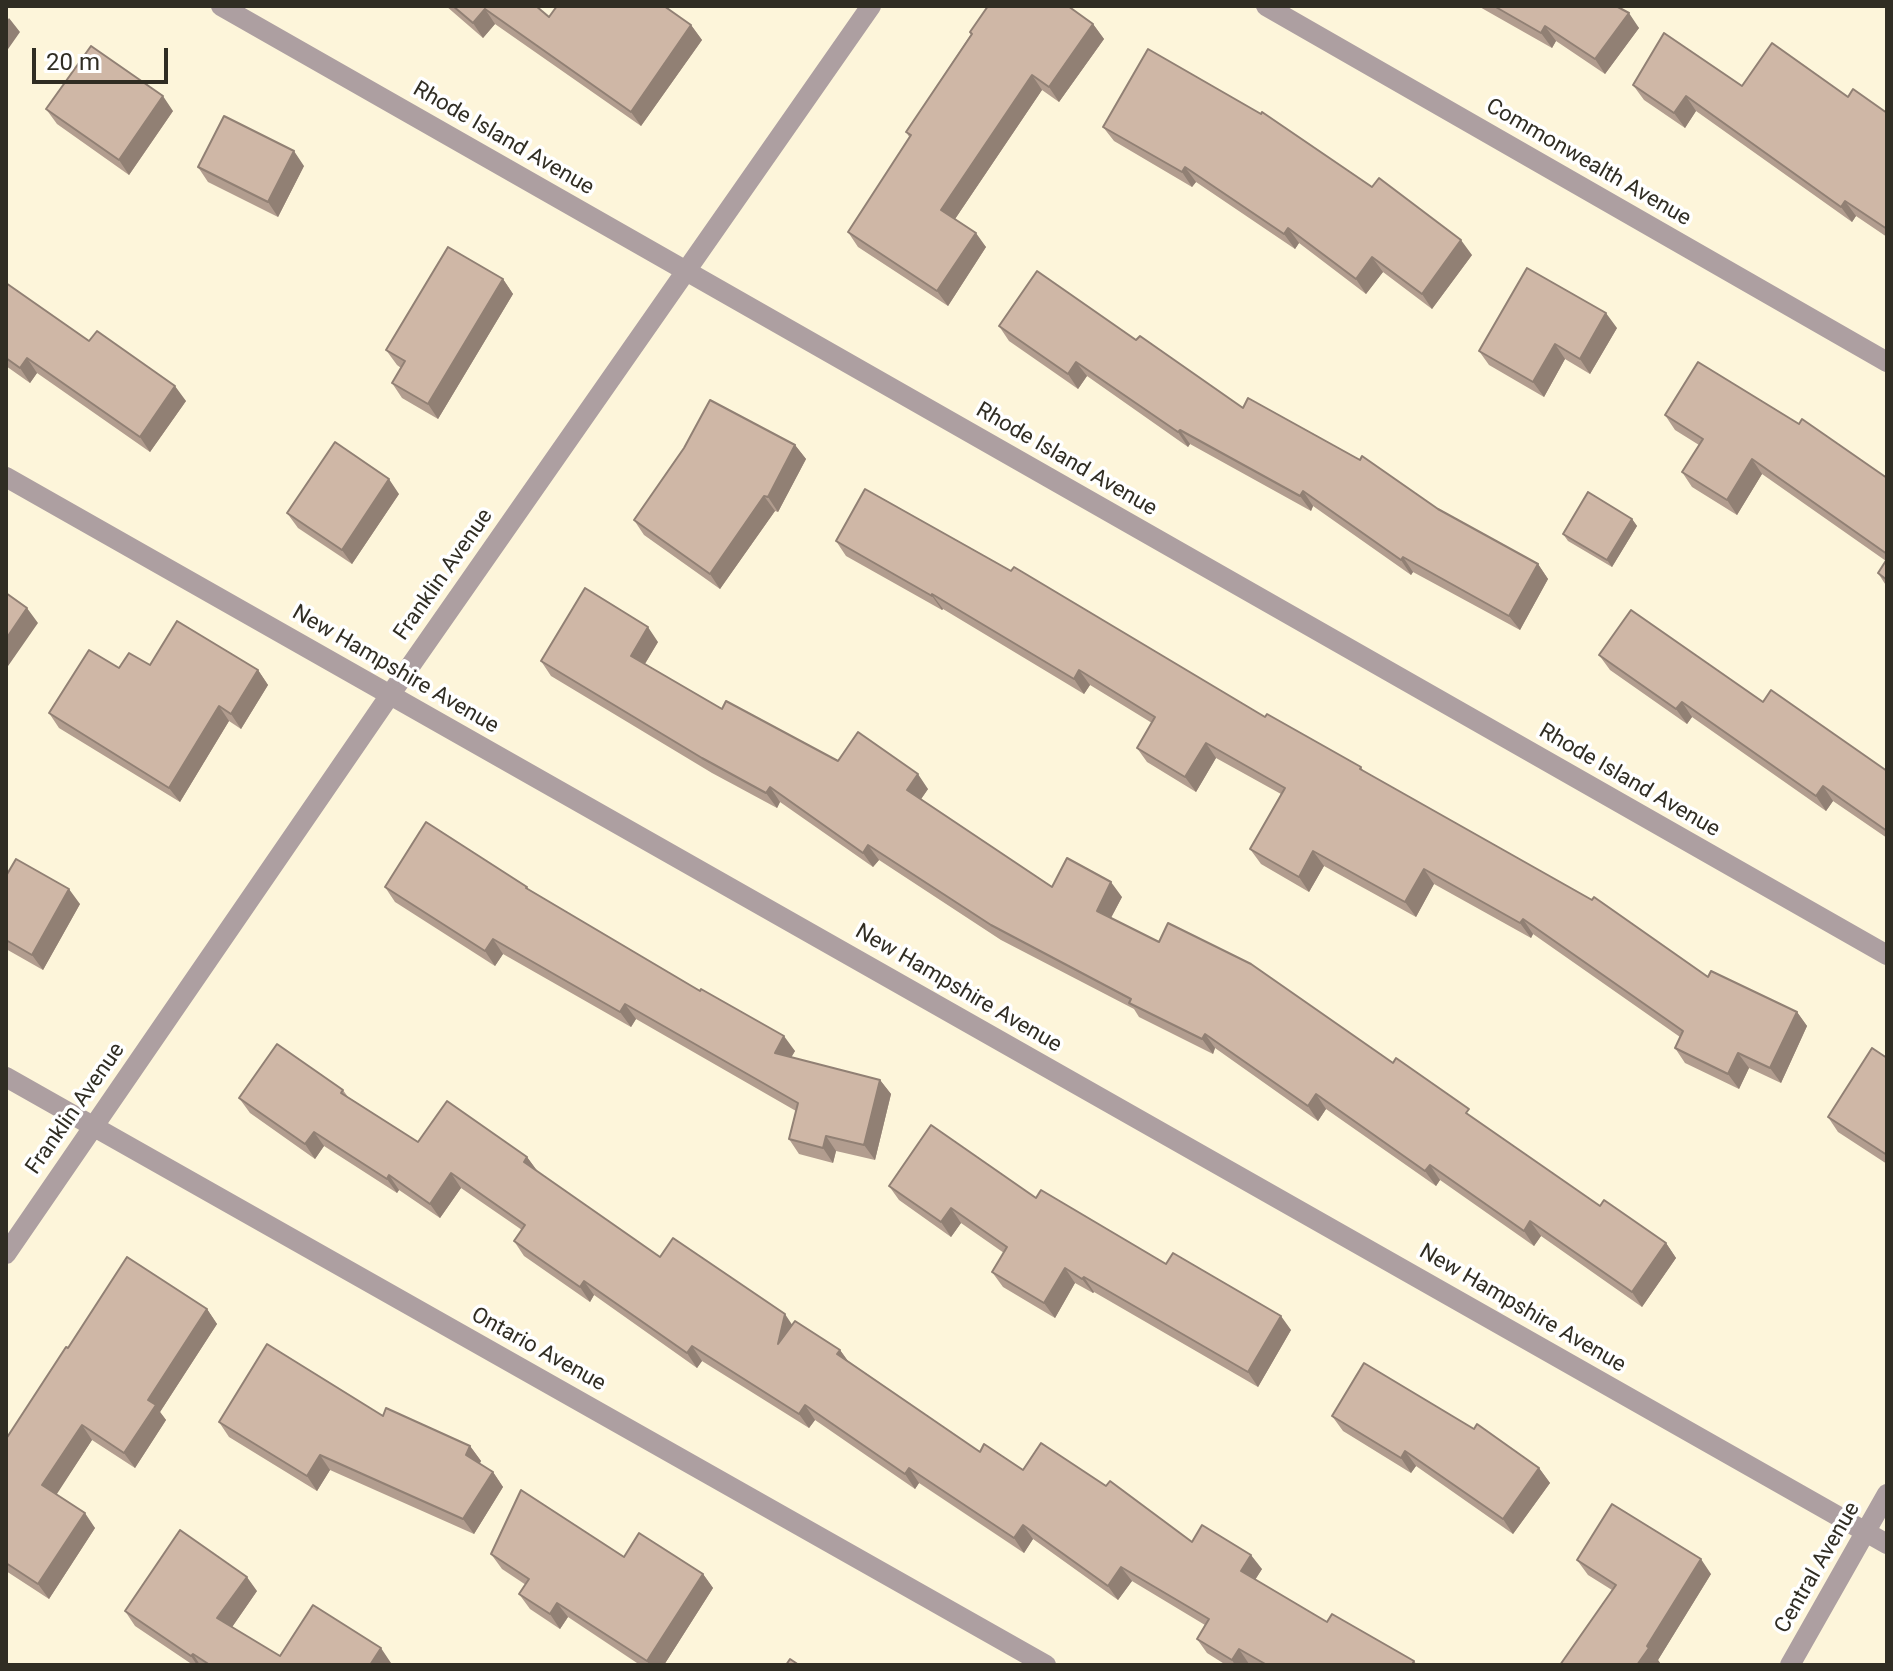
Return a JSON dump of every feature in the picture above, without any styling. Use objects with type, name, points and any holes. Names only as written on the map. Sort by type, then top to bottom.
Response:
[{"type":"street","name":"Rhode Island Avenue","points":[[221,6],[1887,955]]},
{"type":"street","name":"Franklin Avenue","points":[[6,1254],[390,695],[871,6]]},
{"type":"street","name":"Commonwealth Avenue","points":[[1266,6],[1887,362]]},
{"type":"street","name":"New Hampshire Avenue","points":[[6,477],[1887,1544]]},
{"type":"street","name":"Ontario Avenue","points":[[6,1077],[1046,1665]]},
{"type":"street","name":"Central Avenue","points":[[1790,1665],[1887,1494]]},
{"type":"building","points":[[453,6],[536,6],[549,17],[557,6],[664,6],[691,25],[631,112],[485,9],[473,23]]},
{"type":"building","points":[[988,6],[1068,6],[1093,24],[1049,87],[1032,75],[941,210],[976,233],[937,291],[848,232],[911,135],[906,132]]},
{"type":"building","points":[[1494,6],[1616,6],[1629,13],[1595,59],[1545,26],[1541,33]]},
{"type":"building","points":[[1664,33],[1742,86],[1772,43],[1848,97],[1853,89],[1887,113],[1887,229],[1845,201],[1841,207],[1686,96],[1674,113],[1633,85]]},
{"type":"building","points":[[91,46],[163,96],[119,160],[46,109]]},
{"type":"building","points":[[1148,49],[1262,112],[1372,187],[1379,178],[1461,240],[1422,294],[1372,257],[1356,279],[1288,228],[1284,234],[1185,167],[1182,172],[1103,127]]},
{"type":"building","points":[[224,116],[294,151],[268,202],[198,167]]},
{"type":"building","points":[[448,247],[503,279],[428,404],[392,383],[405,361],[386,350]]},
{"type":"building","points":[[1527,268],[1606,313],[1580,359],[1555,344],[1533,382],[1479,351]]},
{"type":"building","points":[[1037,271],[1136,340],[1140,336],[1243,408],[1248,398],[1360,460],[1362,456],[1438,509],[1538,564],[1509,616],[1403,557],[1401,560],[1303,491],[1300,496],[1180,430],[1178,432],[1076,362],[1068,374],[999,326]]},
{"type":"building","points":[[6,283],[89,341],[97,331],[175,386],[140,437],[27,358],[20,368],[6,358]]},
{"type":"building","points":[[1698,362],[1799,424],[1802,419],[1887,478],[1887,554],[1752,459],[1727,500],[1682,472],[1703,439],[1665,415]]},
{"type":"building","points":[[710,400],[795,445],[768,497],[764,496],[710,574],[634,520],[684,448]]},
{"type":"building","points":[[335,442],[389,479],[342,550],[287,513]]},
{"type":"building","points":[[865,489],[1011,571],[1014,567],[1265,717],[1267,714],[1592,900],[1594,897],[1708,977],[1711,971],[1797,1012],[1770,1068],[1738,1053],[1728,1074],[1675,1048],[1683,1031],[1523,919],[1520,923],[1424,869],[1405,902],[1313,851],[1299,877],[1250,849],[1285,788],[1206,743],[1185,777],[1137,748],[1155,717],[1079,670],[1074,679],[836,541]]},
{"type":"building","points":[[1588,492],[1632,519],[1607,560],[1563,534]]},
{"type":"building","points":[[1887,559],[1887,580],[1878,573]]},
{"type":"building","points":[[585,588],[648,627],[631,656],[722,709],[726,701],[838,761],[858,732],[918,774],[907,790],[1052,887],[1067,858],[1111,882],[1097,911],[1159,942],[1168,923],[1251,964],[1393,1063],[1396,1058],[1469,1109],[1466,1113],[1600,1206],[1604,1200],[1666,1243],[1632,1292],[1530,1221],[1524,1231],[1430,1165],[1425,1171],[1316,1094],[1308,1106],[1205,1034],[1202,1039],[1129,1003],[1131,999],[991,925],[868,845],[863,853],[770,787],[766,793],[702,758],[541,661]]},
{"type":"building","points":[[6,593],[27,608],[6,639]]},
{"type":"building","points":[[1631,610],[1763,702],[1771,690],[1887,771],[1887,831],[1823,786],[1816,796],[1682,702],[1676,709],[1599,655]]},
{"type":"building","points":[[177,621],[258,670],[231,714],[219,706],[169,788],[49,713],[89,650],[119,668],[129,653],[150,665]]},
{"type":"building","points":[[426,822],[526,888],[700,991],[784,1036],[775,1053],[880,1080],[864,1145],[826,1136],[823,1148],[789,1139],[798,1103],[625,1004],[620,1012],[493,939],[485,951],[385,887]]},
{"type":"building","points":[[16,859],[69,889],[32,955],[6,940],[6,876]]},
{"type":"building","points":[[277,1044],[343,1090],[341,1093],[418,1142],[447,1101],[527,1157],[524,1162],[660,1257],[673,1238],[785,1314],[778,1344],[795,1321],[840,1350],[837,1354],[980,1452],[984,1444],[1023,1470],[1041,1443],[1106,1486],[1110,1481],[1192,1542],[1202,1525],[1251,1555],[1241,1571],[1327,1622],[1332,1614],[1414,1661],[1412,1665],[1267,1665],[1239,1649],[1232,1660],[1197,1639],[1209,1619],[1121,1567],[1108,1586],[1023,1525],[1014,1538],[909,1468],[905,1474],[805,1405],[799,1414],[692,1346],[687,1353],[584,1281],[580,1287],[514,1241],[525,1225],[451,1173],[430,1204],[389,1175],[387,1179],[314,1132],[305,1144],[239,1098]]},
{"type":"building","points":[[1872,1048],[1887,1058],[1887,1155],[1828,1117]]},
{"type":"building","points":[[931,1125],[1036,1198],[1041,1190],[1166,1264],[1173,1253],[1281,1316],[1248,1372],[1065,1268],[1044,1303],[992,1272],[1007,1247],[951,1208],[941,1222],[889,1186]]},
{"type":"building","points":[[127,1257],[207,1309],[148,1400],[156,1405],[124,1453],[82,1425],[42,1485],[85,1513],[38,1584],[6,1563],[6,1439]]},
{"type":"building","points":[[267,1344],[383,1416],[386,1408],[470,1446],[466,1455],[493,1472],[463,1519],[320,1455],[307,1476],[219,1422]]},
{"type":"building","points":[[1364,1363],[1474,1429],[1477,1424],[1539,1468],[1503,1519],[1405,1451],[1401,1458],[1332,1416]]},
{"type":"building","points":[[521,1490],[624,1557],[639,1533],[703,1574],[647,1661],[557,1603],[550,1614],[519,1594],[529,1579],[491,1554]]},
{"type":"building","points":[[1612,1504],[1701,1559],[1637,1665],[1560,1665],[1616,1585],[1577,1560]]},
{"type":"building","points":[[180,1530],[247,1577],[217,1618],[280,1656],[313,1605],[381,1648],[370,1665],[210,1665],[193,1654],[191,1656],[125,1611]]}]
